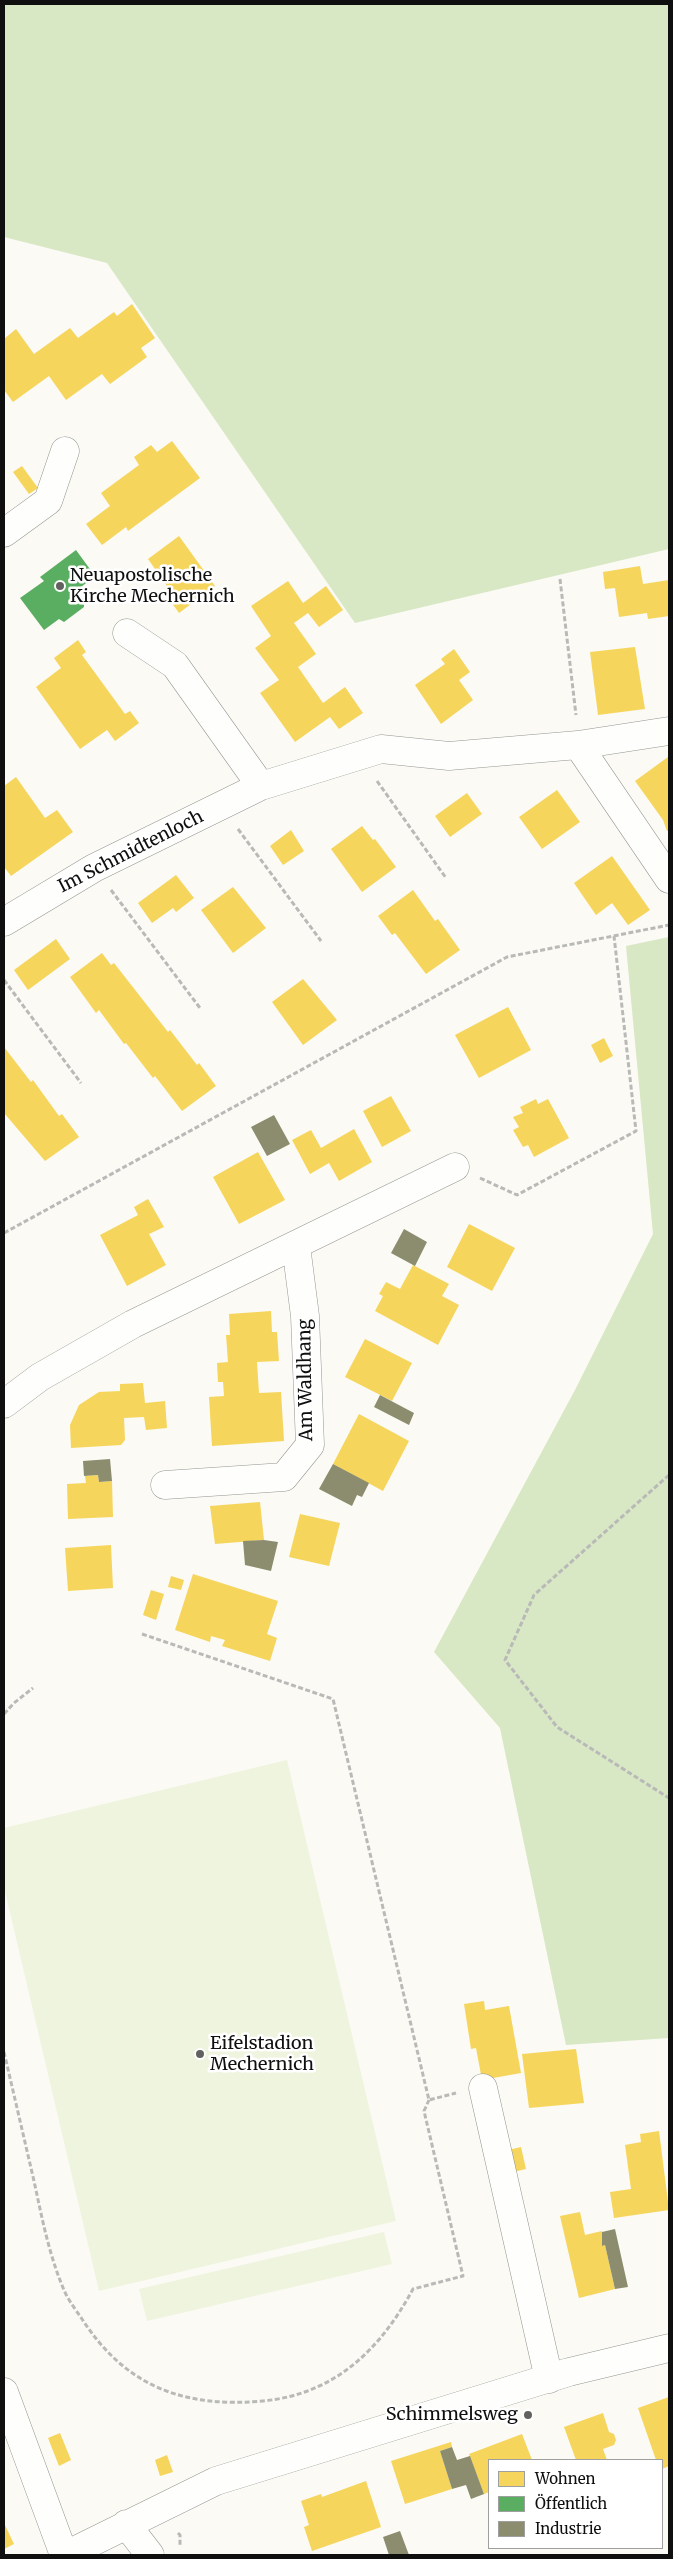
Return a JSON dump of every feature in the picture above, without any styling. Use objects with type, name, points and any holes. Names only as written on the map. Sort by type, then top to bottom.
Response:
[{"type":"street","points":[[4,534],[48,501],[65,450]]},
{"type":"street","points":[[127,633],[175,665],[260,786]]},
{"type":"street","name":"Im Schmidtenloch","points":[[4,922],[94,868],[260,786],[381,748],[449,756],[578,745],[669,731]]},
{"type":"street","points":[[578,745],[669,879]]},
{"type":"street","points":[[4,1404],[40,1377],[133,1324],[455,1167]]},
{"type":"street","name":"Am Waldhang","points":[[165,1486],[284,1477],[310,1445],[305,1316],[296,1246]]},
{"type":"street","points":[[483,2088],[549,2379]]},
{"type":"street","points":[[4,2392],[65,2555],[216,2481],[549,2379],[669,2348]]},
{"type":"street","points":[[126,2524],[150,2555]]},
{"type":"path","points":[[560,579],[574,694],[578,745]]},
{"type":"path","points":[[360,756],[446,878]]},
{"type":"path","points":[[222,806],[321,941]]},
{"type":"path","points":[[94,868],[200,1008]]},
{"type":"path","points":[[4,1233],[507,957],[669,925]]},
{"type":"path","points":[[455,1167],[517,1195],[636,1132],[614,936]]},
{"type":"path","points":[[4,980],[81,1083]]},
{"type":"path","points":[[669,1475],[534,1595],[505,1660],[557,1727],[669,1798]]},
{"type":"path","points":[[4,2052],[46,2237],[64,2292],[89,2331],[103,2347],[141,2381],[173,2394],[198,2399],[245,2402],[279,2399],[308,2391],[340,2374],[364,2357],[399,2314],[413,2289],[463,2276],[424,2111],[429,2100],[333,1699],[142,1634]]},
{"type":"path","points":[[4,1714],[14,1703],[33,1688]]},
{"type":"path","points":[[429,2100],[434,2098]]},
{"type":"path","points":[[177,2532],[180,2535],[180,2546]]},
{"type":"green space","points":[[4,4],[669,4],[669,549],[355,623],[107,263],[4,237]]},
{"type":"green space","points":[[669,937],[669,2038],[566,2045],[500,1728],[434,1652],[575,1390],[653,1234],[626,946]]},
{"type":"green space","name":"Eifelstadion Mechernich","points":[[287,1760],[396,2221],[99,2291],[4,1887],[4,1828]]},
{"type":"green space","points":[[384,2232],[392,2264],[147,2321],[139,2289]]},
{"type":"building: Wohnen","points":[[132,304],[155,338],[141,348],[147,357],[110,384],[102,374],[66,400],[49,376],[13,402],[4,390],[4,339],[16,329],[34,354],[70,328],[78,338],[114,312],[117,316]]},
{"type":"building: Wohnen","points":[[172,441],[200,478],[128,531],[126,527],[102,545],[86,524],[110,506],[101,493],[139,465],[134,457],[151,445],[157,452]]},
{"type":"building: Wohnen","points":[[22,466],[38,488],[29,494],[13,472]]},
{"type":"building: Wohnen","points":[[179,536],[215,586],[179,613],[169,599],[174,596],[148,559]]},
{"type":"building: Wohnen","points":[[640,566],[643,584],[669,580],[669,616],[648,619],[647,613],[619,617],[615,588],[605,589],[603,572]]},
{"type":"building: Wohnen","points":[[288,581],[303,603],[326,586],[343,610],[319,627],[308,613],[294,623],[316,654],[298,667],[323,703],[345,687],[363,713],[339,729],[330,717],[295,742],[260,693],[279,680],[255,648],[271,636],[251,606]]},
{"type":"building: Wohnen","points":[[78,640],[86,652],[82,655],[125,714],[130,711],[139,723],[115,741],[107,730],[80,749],[36,687],[61,668],[54,658]]},
{"type":"building: Wohnen","points":[[635,647],[645,709],[598,715],[590,652]]},
{"type":"building: Wohnen","points":[[454,649],[470,672],[459,680],[473,700],[441,724],[415,685],[445,664],[441,659]]},
{"type":"building: Wohnen","points":[[668,757],[669,831],[667,831],[663,820],[635,781]]},
{"type":"building: Wohnen","points":[[16,777],[45,818],[57,810],[73,832],[11,876],[4,867],[4,786]]},
{"type":"building: Wohnen","points":[[557,790],[580,822],[542,849],[519,817]]},
{"type":"building: Wohnen","points":[[467,793],[482,814],[450,837],[435,816]]},
{"type":"building: Wohnen","points":[[362,826],[373,840],[375,839],[396,867],[362,892],[331,849]]},
{"type":"building: Wohnen","points":[[291,830],[304,851],[283,865],[270,846]]},
{"type":"building: Wohnen","points":[[612,856],[650,910],[628,925],[612,903],[596,915],[574,883]]},
{"type":"building: Wohnen","points":[[176,875],[194,898],[176,912],[173,908],[152,923],[138,903]]},
{"type":"building: Wohnen","points":[[233,887],[266,928],[233,953],[201,910]]},
{"type":"building: Wohnen","points":[[413,890],[435,921],[438,919],[460,950],[426,974],[395,933],[392,935],[378,916]]},
{"type":"building: Wohnen","points":[[56,939],[70,959],[28,990],[14,970]]},
{"type":"building: Wohnen","points":[[102,953],[111,965],[114,963],[168,1032],[170,1030],[216,1086],[182,1111],[155,1076],[153,1078],[126,1043],[124,1044],[99,1010],[96,1013],[70,977]]},
{"type":"building: Wohnen","points":[[303,979],[337,1020],[303,1045],[272,1002]]},
{"type":"building: Wohnen","points":[[508,1007],[531,1050],[479,1078],[455,1035]]},
{"type":"building: Wohnen","points":[[604,1038],[613,1056],[600,1063],[591,1045]]},
{"type":"building: Wohnen","points":[[4,1047],[31,1082],[33,1080],[59,1116],[62,1114],[79,1137],[45,1161],[4,1113]]},
{"type":"building: Wohnen","points":[[391,1096],[411,1131],[382,1147],[363,1111]]},
{"type":"building: Wohnen","points":[[536,1099],[538,1104],[548,1099],[569,1138],[534,1157],[528,1145],[523,1147],[513,1130],[519,1127],[513,1117],[523,1113],[520,1107]]},
{"type":"building: Wohnen","points":[[354,1129],[372,1162],[339,1181],[329,1163],[310,1174],[292,1140],[311,1130],[321,1148]]},
{"type":"building: Wohnen","points":[[258,1152],[285,1200],[239,1224],[213,1177]]},
{"type":"building: Wohnen","points":[[148,1199],[164,1227],[149,1234],[166,1265],[127,1286],[100,1235],[138,1215],[134,1207]]},
{"type":"building: Wohnen","points":[[469,1224],[515,1248],[492,1291],[447,1267]]},
{"type":"building: Wohnen","points":[[413,1265],[449,1284],[442,1296],[459,1305],[438,1345],[375,1311],[383,1296],[379,1294],[386,1282],[400,1289]]},
{"type":"building: Wohnen","points":[[271,1311],[272,1332],[277,1332],[279,1361],[257,1362],[259,1393],[281,1392],[284,1441],[212,1446],[209,1397],[224,1396],[223,1382],[218,1382],[217,1363],[228,1362],[226,1335],[230,1335],[229,1314]]},
{"type":"building: Wohnen","points":[[365,1339],[412,1363],[392,1401],[345,1377]]},
{"type":"building: Wohnen","points":[[143,1383],[145,1403],[165,1401],[167,1428],[146,1430],[144,1417],[124,1418],[125,1440],[121,1445],[71,1448],[70,1425],[79,1405],[99,1392],[120,1391],[120,1384]]},
{"type":"building: Wohnen","points":[[359,1414],[409,1441],[383,1491],[333,1464]]},
{"type":"building: Wohnen","points":[[98,1475],[99,1482],[112,1481],[113,1517],[68,1519],[67,1484],[86,1483],[85,1476]]},
{"type":"building: Wohnen","points":[[260,1502],[264,1540],[215,1544],[210,1506]]},
{"type":"building: Wohnen","points":[[300,1514],[340,1523],[329,1566],[289,1557]]},
{"type":"building: Wohnen","points":[[111,1545],[113,1588],[68,1591],[65,1548]]},
{"type":"building: Wohnen","points":[[193,1574],[278,1601],[267,1634],[277,1638],[270,1661],[222,1646],[225,1640],[211,1636],[210,1642],[175,1630]]},
{"type":"building: Wohnen","points":[[171,1576],[184,1580],[181,1590],[168,1587]]},
{"type":"building: Wohnen","points":[[151,1590],[164,1594],[156,1620],[143,1615]]},
{"type":"building: Wohnen","points":[[484,2001],[485,2010],[509,2006],[521,2073],[482,2080],[476,2048],[471,2049],[464,2004]]},
{"type":"building: Wohnen","points":[[576,2049],[584,2103],[529,2108],[522,2054]]},
{"type":"building: Wohnen","points":[[659,2131],[669,2210],[614,2218],[610,2192],[631,2189],[625,2145],[641,2142],[640,2134]]},
{"type":"building: Wohnen","points":[[521,2147],[526,2169],[513,2172],[508,2150]]},
{"type":"building: Wohnen","points":[[580,2212],[585,2235],[602,2231],[602,2246],[605,2245],[615,2289],[579,2298],[560,2216]]},
{"type":"building: Wohnen","points":[[669,2397],[669,2466],[663,2469],[663,2459],[656,2459],[638,2408]]},
{"type":"building: Wohnen","points":[[603,2413],[609,2432],[614,2434],[616,2440],[614,2445],[603,2449],[607,2459],[576,2459],[564,2427]]},
{"type":"building: Wohnen","points":[[60,2433],[71,2460],[59,2466],[48,2438]]},
{"type":"building: Wohnen","points":[[522,2434],[532,2459],[488,2459],[488,2492],[484,2494],[469,2454]]},
{"type":"building: Wohnen","points":[[451,2442],[452,2447],[440,2451],[452,2489],[405,2504],[391,2461]]},
{"type":"building: Wohnen","points":[[167,2455],[173,2472],[160,2476],[155,2460]]},
{"type":"building: Wohnen","points":[[366,2481],[381,2527],[312,2551],[304,2527],[309,2525],[301,2501],[321,2494],[322,2497]]},
{"type":"building: Wohnen","points":[[4,2523],[14,2544],[4,2549]]},
{"type":"building: Öffentlich","name":"Neuapostolische Kirche Mechernich","points":[[76,550],[95,576],[76,591],[84,600],[84,607],[64,622],[59,619],[44,630],[20,598],[44,581],[40,577]]},
{"type":"building: Industrie","points":[[274,1115],[290,1144],[267,1156],[251,1127]]},
{"type":"building: Industrie","points":[[404,1229],[427,1242],[415,1266],[391,1253]]},
{"type":"building: Industrie","points":[[380,1395],[414,1413],[409,1425],[374,1407]]},
{"type":"building: Industrie","points":[[110,1459],[112,1481],[99,1482],[98,1475],[84,1476],[83,1461]]},
{"type":"building: Industrie","points":[[333,1464],[369,1483],[362,1497],[357,1495],[352,1506],[319,1489]]},
{"type":"building: Industrie","points":[[264,1540],[278,1542],[271,1571],[245,1565],[243,1541]]},
{"type":"building: Industrie","points":[[615,2229],[628,2287],[615,2289],[605,2245],[602,2246],[602,2232]]},
{"type":"building: Industrie","points":[[452,2447],[457,2460],[470,2456],[484,2494],[471,2499],[466,2485],[452,2489],[440,2451]]},
{"type":"building: Industrie","points":[[400,2531],[409,2555],[389,2555],[383,2537]]},
{"type":"place","name":"Neuapostolische Kirche Mechernich","points":[[60,586]]},
{"type":"place","name":"Eifelstadion Mechernich","points":[[200,2054]]},
{"type":"place","name":"Schimmelsweg","points":[[528,2415]]}]
